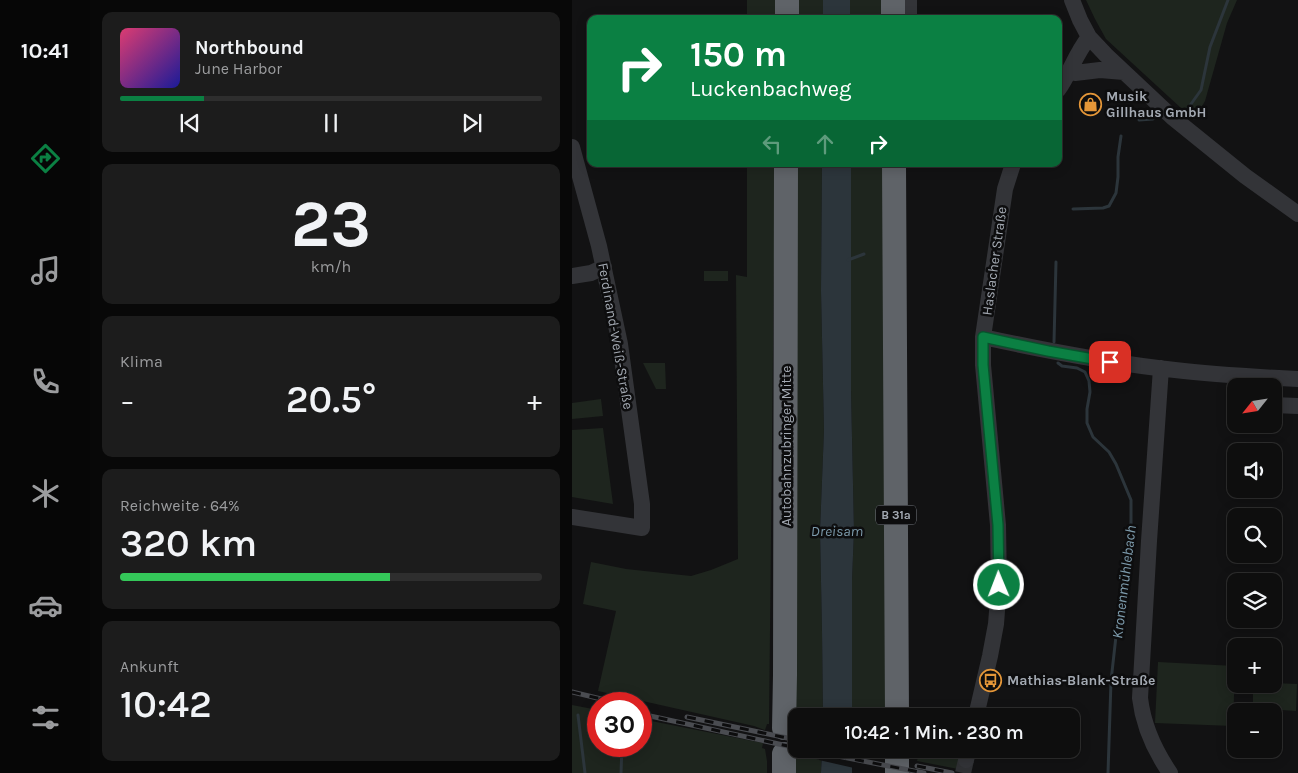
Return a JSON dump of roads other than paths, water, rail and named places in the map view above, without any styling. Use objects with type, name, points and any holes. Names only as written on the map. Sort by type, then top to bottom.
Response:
[{"type":"highway","points":[[786,15],[787,0]]},
{"type":"highway","points":[[894,0],[894,15]]},
{"type":"highway","name":"Autobahnzubringer Mitte","points":[[784,728],[786,167]]},
{"type":"highway","name":"B 31a","points":[[894,167],[897,708]]},
{"type":"highway","points":[[897,758],[897,773]]},
{"type":"street","points":[[909,0],[909,15]]},
{"type":"street","points":[[1072,0],[1080,20],[1094,42],[1124,72],[1193,135],[1298,214]]},
{"type":"street","points":[[1066,81],[1080,49],[1094,42]]},
{"type":"street","points":[[1066,81],[1100,70],[1124,72]]},
{"type":"street","name":"Ferdinand-Weiß-Straße","points":[[572,147],[604,268],[620,344],[642,504],[642,528],[572,518]]},
{"type":"street","name":"Haslacher Straße","points":[[978,708],[996,624],[999,585],[998,525],[983,365],[983,337],[1003,199],[1012,167]]},
{"type":"street","points":[[572,276],[591,273],[604,268]]},
{"type":"street","points":[[983,337],[1093,359],[1239,378]]},
{"type":"street","points":[[1161,368],[1148,541],[1140,698],[1141,708],[1150,736],[1170,773]]},
{"type":"street","points":[[1282,380],[1298,379]]},
{"type":"street","points":[[1282,405],[1298,406]]},
{"type":"water","points":[[823,0],[850,0],[850,15],[823,15]]},
{"type":"water","name":"Dreisam","points":[[822,167],[851,167],[851,391],[854,531],[852,708],[823,708],[820,531],[824,430],[821,291]]},
{"type":"water","points":[[822,758],[852,758],[852,773],[821,773]]},
{"type":"waterway","name":"Kronenmühlebach","points":[[1181,118],[1201,90],[1210,47],[1228,0]]},
{"type":"waterway","name":"Kronenmühlebach","points":[[1139,120],[1153,119]]},
{"type":"waterway","name":"Kronenmühlebach","points":[[1073,209],[1109,206],[1116,193],[1121,136]]},
{"type":"waterway","points":[[848,260],[864,254]]},
{"type":"waterway","name":"Kronenmühlebach","points":[[1054,342],[1056,262]]},
{"type":"waterway","name":"Kronenmühlebach","points":[[1058,363],[1062,366],[1077,368],[1085,372],[1089,381],[1090,392],[1087,423],[1093,437],[1109,452],[1116,464],[1131,500],[1131,534],[1111,681],[1108,773]]},
{"type":"waterway","points":[[578,715],[585,773]]},
{"type":"waterway","points":[[621,773],[622,757]]},
{"type":"tunnel","points":[[963,773],[966,760]]},
{"type":"railway","points":[[572,692],[587,696]]},
{"type":"railway","points":[[652,716],[788,746]]},
{"type":"railway","points":[[687,717],[788,738]]},
{"type":"railway","points":[[848,758],[924,773]]},
{"type":"railway","points":[[917,766],[952,773]]},
{"type":"place","name":"Musik Gillhaus GmbH","points":[[1090,104]]},
{"type":"place","name":"Mathias-Blank-Straße","points":[[991,680]]}]
